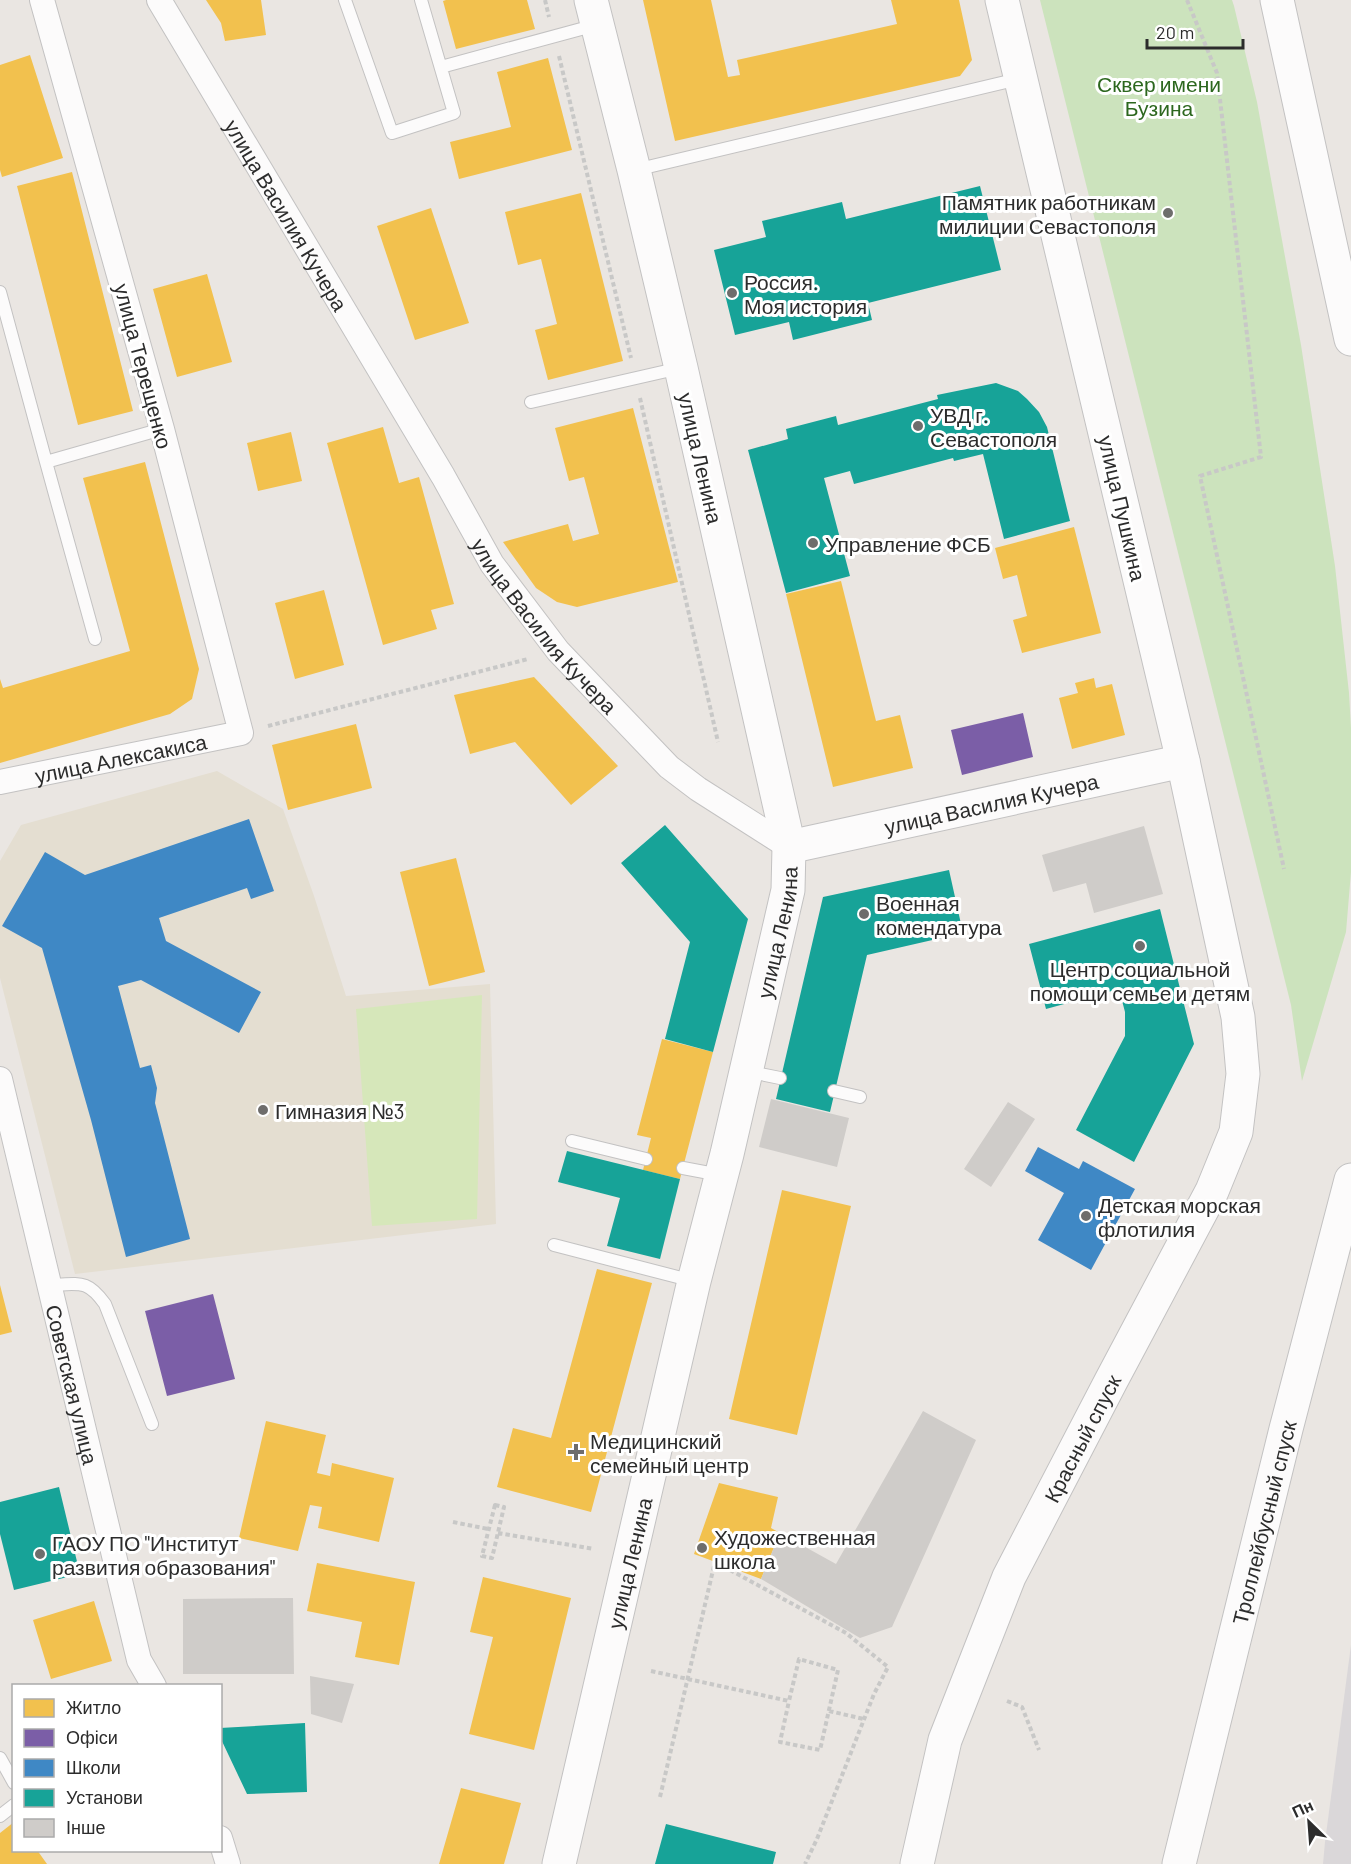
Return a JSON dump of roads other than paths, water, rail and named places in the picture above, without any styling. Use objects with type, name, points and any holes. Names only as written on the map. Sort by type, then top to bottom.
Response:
[{"type":"main road","name":"улица Пушкина","points":[[1002,0],[1183,761],[1238,1017]]},
{"type":"main road","points":[[1277,0],[1351,339]]},
{"type":"main road","name":"улица Ленина","points":[[559,1864],[694,1281],[724,1165],[788,890],[789,847],[681,368],[594,12]]},
{"type":"main road","name":"улица Василия Кучера","points":[[789,847],[1183,761]]},
{"type":"main road","name":"Красный спуск","points":[[917,1864],[945,1740],[1010,1577],[1110,1381],[1212,1191],[1236,1132],[1243,1074],[1238,1017]]},
{"type":"main road","name":"Троллейбусный спуск","points":[[1179,1864],[1286,1429],[1351,1180]]},
{"type":"street","name":"улица Терещенко","points":[[42,0],[162,429],[241,733]]},
{"type":"street","name":"улица Василия Кучера","points":[[159,0],[431,456],[492,564],[558,651],[669,767],[789,847]]},
{"type":"street","name":"улица Алексакиса","points":[[0,782],[241,733]]},
{"type":"street","name":"Советская улица","points":[[0,1079],[139,1660],[153,1684]]},
{"type":"street","points":[[222,1844],[228,1864]]},
{"type":"lane","points":[[345,0],[392,133],[454,113],[421,0]]},
{"type":"lane","points":[[441,67],[594,12]]},
{"type":"lane","points":[[634,170],[1020,79]]},
{"type":"lane","points":[[0,292],[95,639]]},
{"type":"lane","points":[[531,402],[681,368]]},
{"type":"lane","points":[[46,462],[162,429]]},
{"type":"lane","points":[[745,1070],[780,1078]]},
{"type":"lane","points":[[834,1091],[860,1097]]},
{"type":"lane","points":[[572,1141],[646,1159]]},
{"type":"lane","points":[[683,1168],[724,1165]]},
{"type":"lane","points":[[554,1245],[694,1281]]},
{"type":"lane","points":[[50,1285],[81,1284],[94,1289],[105,1304],[152,1424]]},
{"type":"lane","points":[[0,1758],[12,1779]]},
{"type":"lane","points":[[0,1816],[12,1807]]},
{"type":"place","name":"Памятник работникам милиции Севастополя","points":[[1168,213]]},
{"type":"place","name":"Россия. Моя история","points":[[732,293]]},
{"type":"place","name":"УВД г. Севастополя","points":[[918,426]]},
{"type":"place","name":"Управление ФСБ","points":[[813,543]]},
{"type":"place","name":"Военная комендатура","points":[[864,914]]},
{"type":"place","name":"Центр социальной помощи семье и детям","points":[[1140,946]]},
{"type":"place","name":"Гимназия №3","points":[[263,1110]]},
{"type":"place","name":"Детская морская флотилия","points":[[1086,1216]]},
{"type":"place","name":"Медицинский семейный центр","points":[[576,1452]]},
{"type":"place","name":"Художественная школа","points":[[702,1548]]},
{"type":"place","name":"ГАОУ ПО \"Институт развития образования\"","points":[[40,1554]]},
{"type":"park label","name":"Сквер имени Бузина","points":[[1159,95]]}]
